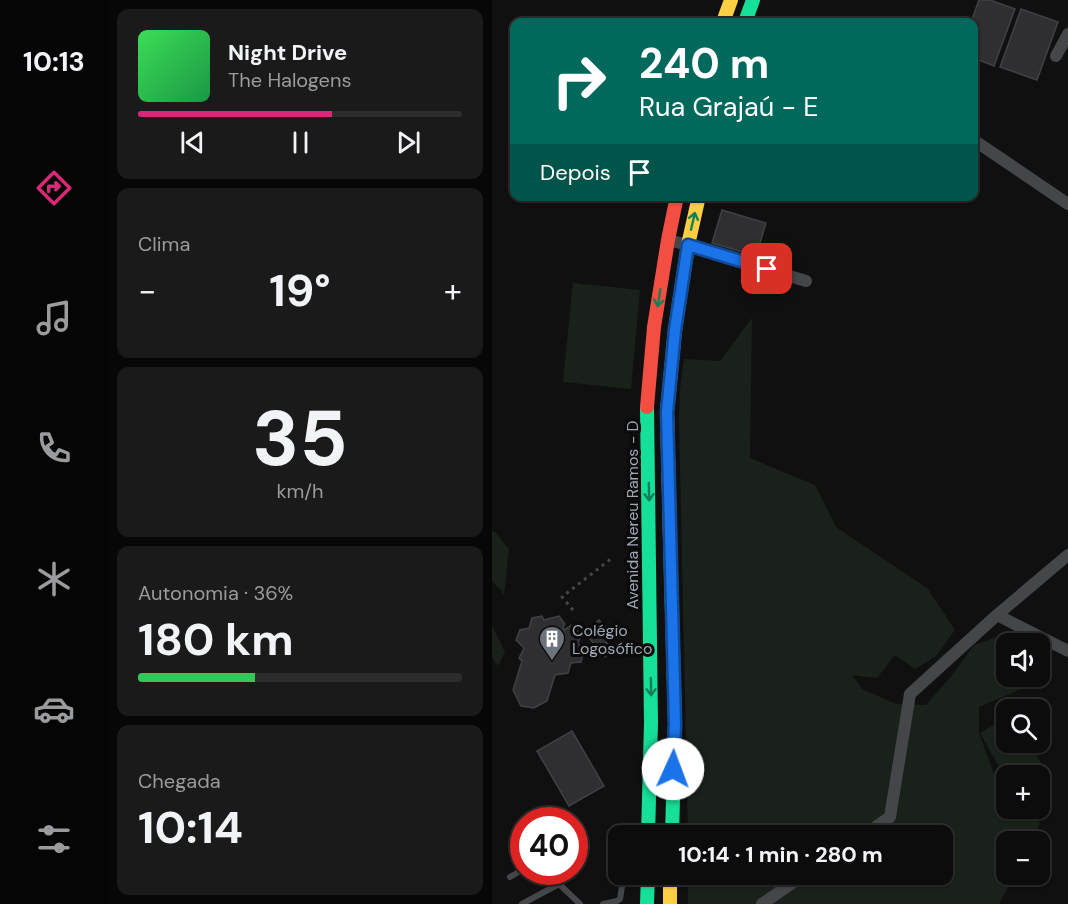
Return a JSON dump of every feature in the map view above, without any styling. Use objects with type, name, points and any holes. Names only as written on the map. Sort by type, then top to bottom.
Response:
[{"type":"street","points":[[724,18],[731,0]]},
{"type":"street","points":[[747,18],[753,0]]},
{"type":"street","points":[[1056,56],[1068,34]]},
{"type":"street","points":[[978,143],[1068,204]]},
{"type":"street","name":"Avenida Nereu Ramos - D","points":[[648,825],[651,715],[647,401],[654,327],[676,201]]},
{"type":"street","points":[[672,825],[675,724],[667,412],[675,330],[688,245],[698,201]]},
{"type":"street","points":[[668,240],[806,281]]},
{"type":"street","points":[[880,825],[890,818],[910,694],[997,615],[1068,555]]},
{"type":"street","points":[[997,615],[1068,651]]},
{"type":"street","points":[[647,904],[648,885]]},
{"type":"street","points":[[670,885],[670,904]]},
{"type":"street","points":[[762,904],[789,885]]},
{"type":"lane","points":[[522,904],[557,885]]},
{"type":"lane","points":[[560,885],[580,904]]},
{"type":"lane","points":[[603,904],[620,899],[622,885]]},
{"type":"path","points":[[573,610],[562,597],[612,558]]},
{"type":"shaded area","points":[[573,283],[640,290],[631,389],[563,382]]},
{"type":"shaded area","points":[[752,318],[750,458],[815,485],[836,527],[927,588],[955,630],[936,656],[915,669],[895,655],[877,678],[852,675],[862,689],[896,704],[926,705],[974,645],[996,637],[996,687],[1023,687],[979,707],[979,733],[996,780],[996,819],[1038,819],[1040,823],[1036,831],[996,831],[996,885],[1009,885],[999,904],[688,904],[688,885],[953,885],[953,825],[688,825],[680,389],[684,359],[720,361]]},
{"type":"shaded area","points":[[492,531],[509,549],[504,594],[492,581]]},
{"type":"shaded area","points":[[492,626],[505,652],[498,666],[492,657]]},
{"type":"shaded area","points":[[996,724],[996,753],[1035,753],[1042,765],[998,765],[980,733]]},
{"type":"building","points":[[979,0],[990,0],[1015,9],[994,66],[978,60],[978,18],[972,18]]},
{"type":"building","points":[[1021,9],[1058,22],[1037,80],[1000,67]]},
{"type":"building","points":[[722,210],[766,223],[756,256],[712,243]]},
{"type":"building","name":"Colégio Logosófico","points":[[542,616],[544,620],[559,616],[565,624],[564,630],[572,625],[581,635],[578,643],[584,651],[581,662],[571,663],[568,673],[555,675],[547,701],[534,708],[521,706],[513,690],[522,661],[519,658],[524,648],[516,640],[520,630],[529,628],[532,618]]},
{"type":"building","points":[[599,620],[613,636],[606,642],[613,650],[605,657],[584,632]]},
{"type":"building","points":[[572,731],[604,786],[569,806],[537,751]]},
{"type":"traffic: fast","points":[[746,18],[753,0]]},
{"type":"traffic: fast","points":[[647,407],[651,723],[648,825]]},
{"type":"traffic: fast","points":[[670,540],[675,724],[672,825]]},
{"type":"traffic: fast","points":[[647,904],[648,885]]},
{"type":"traffic: slow","points":[[724,18],[731,0]]},
{"type":"traffic: slow","points":[[670,540],[667,412],[675,330],[688,245],[698,201]]},
{"type":"traffic: slow","points":[[670,885],[670,904]]},
{"type":"traffic: jam","points":[[647,407],[654,327],[676,201]]},
{"type":"place","name":"Colégio Logosófico","points":[[552,662]]},
{"type":"route","points":[[673,769],[675,724],[667,412],[675,330],[688,245],[767,269]]}]
